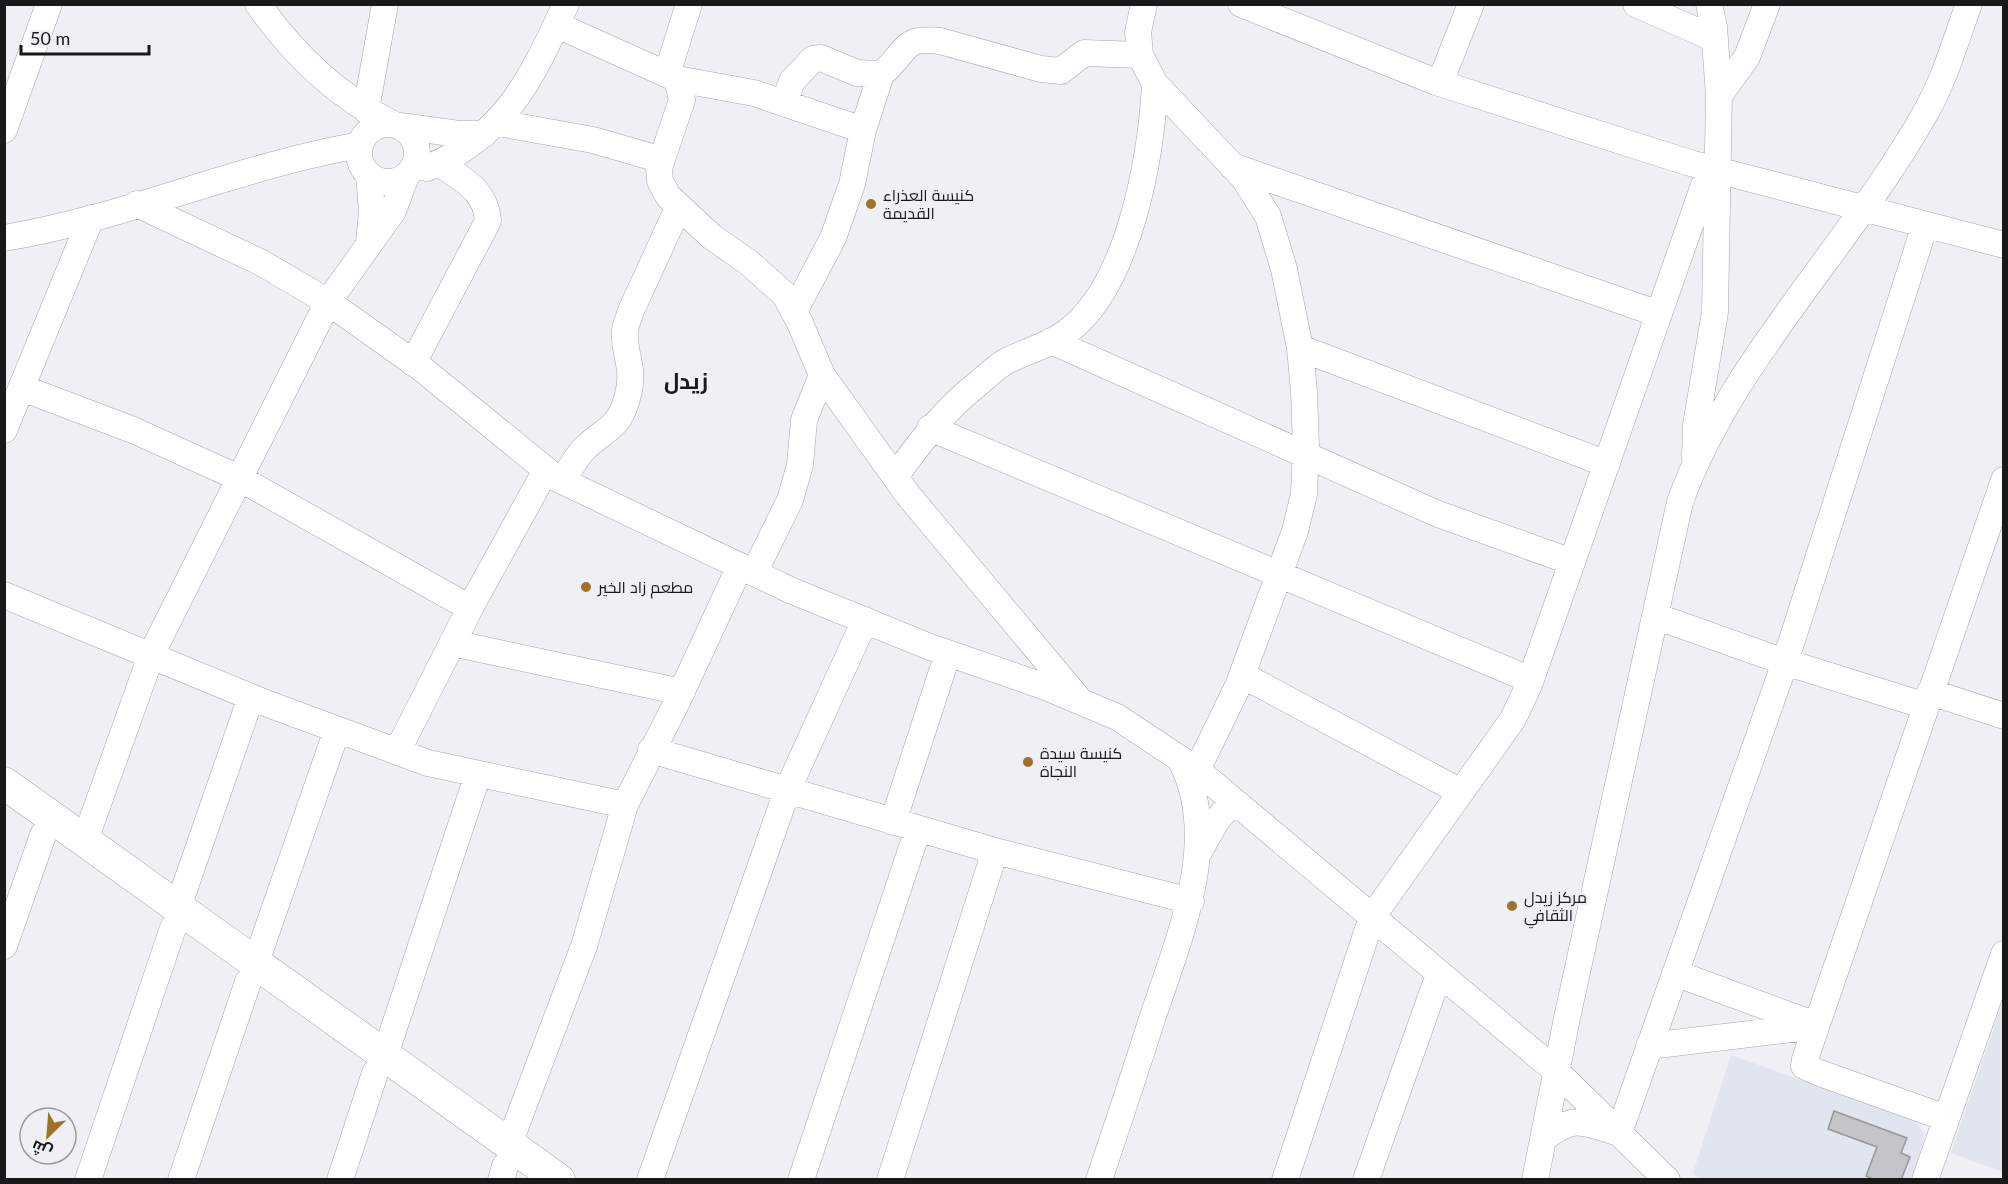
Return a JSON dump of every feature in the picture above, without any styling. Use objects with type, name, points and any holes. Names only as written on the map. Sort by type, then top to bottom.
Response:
[{"type":"main road","points":[[4,783],[85,840],[176,917]]},
{"type":"main road","points":[[4,807],[43,835],[176,917],[380,1064],[510,1167],[559,1179]]},
{"type":"street","points":[[4,130],[49,4]]},
{"type":"street","points":[[258,4],[360,123],[376,126],[395,124],[459,135],[491,128],[593,140],[662,160]]},
{"type":"street","points":[[368,248],[372,212],[367,174],[359,159],[360,123],[385,4]]},
{"type":"street","points":[[689,4],[672,76],[682,100],[662,160],[660,181],[668,196],[712,237],[748,262],[778,289],[794,312],[822,375],[895,477],[970,572],[1081,702]]},
{"type":"street","points":[[1099,1179],[1191,901],[1198,831],[1196,805],[1187,771],[1188,764],[1242,675],[1295,531],[1304,494],[1306,457],[1300,348],[1284,269],[1268,216],[1243,177],[1155,84],[1140,55],[1138,32],[1144,4]]},
{"type":"street","points":[[1241,4],[1440,83],[1715,170],[2004,244]]},
{"type":"street","points":[[1440,83],[1471,4]]},
{"type":"street","points":[[1636,4],[1715,39]]},
{"type":"street","points":[[1695,462],[1696,425],[1715,312],[1715,170],[1719,96],[1715,39],[1708,4]]},
{"type":"street","points":[[1719,96],[1747,57],[1767,4]]},
{"type":"street","points":[[1535,1179],[1680,502],[1695,462],[1740,385],[1928,109],[1969,4]]},
{"type":"street","points":[[315,155],[387,182],[439,163],[491,128],[529,82],[561,15],[672,76],[754,93],[863,130]]},
{"type":"street","points":[[794,312],[833,238],[852,184],[863,130],[881,74],[893,65],[908,44],[923,39],[940,41],[1041,69],[1060,71],[1084,53],[1140,55]]},
{"type":"street","points":[[784,103],[792,81],[813,59],[821,58],[857,73],[881,74]]},
{"type":"street","points":[[895,477],[930,428],[958,399],[1004,363],[1067,333],[1087,314],[1106,284],[1126,241],[1142,183],[1153,120],[1155,84]]},
{"type":"street","points":[[4,237],[54,230],[137,204],[315,155],[360,123]]},
{"type":"street","points":[[85,840],[151,657],[328,302],[368,248],[399,200],[416,161],[417,147],[411,134],[395,124]]},
{"type":"street","points":[[413,363],[488,221],[487,205],[480,194],[439,163]]},
{"type":"street","points":[[1232,166],[1659,314]]},
{"type":"street","points":[[1285,1179],[1372,917],[1512,719],[1531,680],[1659,314],[1715,170]]},
{"type":"street","points":[[137,204],[262,263],[328,302],[413,363],[554,476],[747,569],[865,620],[1117,717],[1188,764],[1234,801],[1557,1071],[1666,1179]]},
{"type":"street","points":[[397,752],[470,608],[554,476],[618,421],[630,390],[632,367],[625,332],[630,313],[679,207]]},
{"type":"street","points":[[4,430],[91,218]]},
{"type":"street","points":[[1619,1133],[1785,662],[1925,225]]},
{"type":"street","points":[[1051,341],[1306,457],[1438,514],[1572,562]]},
{"type":"street","points":[[1300,348],[1607,464]]},
{"type":"street","points":[[510,1167],[584,946],[625,806],[651,750],[747,569],[790,500],[800,465],[804,420],[822,375]]},
{"type":"street","points":[[22,388],[133,430],[239,478],[470,608]]},
{"type":"street","points":[[930,428],[1531,680]]},
{"type":"street","points":[[1946,1118],[1804,1066],[2004,480]]},
{"type":"street","points":[[4,595],[251,697],[428,763],[625,806]]},
{"type":"street","points":[[1655,616],[1785,662],[2004,716]]},
{"type":"street","points":[[650,1179],[787,791],[865,620]]},
{"type":"street","points":[[452,643],[682,692]]},
{"type":"street","points":[[893,822],[948,653]]},
{"type":"street","points":[[1242,675],[1461,792]]},
{"type":"street","points":[[88,1179],[251,697]]},
{"type":"street","points":[[182,1179],[337,730]]},
{"type":"street","points":[[651,750],[995,851],[1191,901]]},
{"type":"street","points":[[340,1179],[478,774]]},
{"type":"street","points":[[1195,861],[1217,820],[1234,801]]},
{"type":"street","points":[[801,1179],[918,829]]},
{"type":"street","points":[[4,946],[43,835]]},
{"type":"street","points":[[890,1179],[995,851]]},
{"type":"street","points":[[1925,1179],[2004,954]]},
{"type":"street","points":[[1675,973],[1816,1026]]},
{"type":"street","points":[[1366,1179],[1439,974]]},
{"type":"street","points":[[1650,1046],[1816,1026]]},
{"type":"street","points":[[1543,1139],[1561,1125],[1575,1121],[1619,1133]]},
{"type":"shaded area","points":[[2003,1001],[2003,1172],[1951,1153]]},
{"type":"shaded area","points":[[1731,1055],[1915,1121],[1925,1135],[1911,1179],[1700,1180],[1693,1173]]},
{"type":"building","points":[[1834,1111],[1907,1138],[1901,1153],[1910,1157],[1901,1180],[1875,1180],[1866,1176],[1877,1147],[1828,1129]]},
{"type":"place","name":"كنيسة العذراء القديمة","points":[[871,204]]},
{"type":"place","name":"مطعم زاد الخير","points":[[586,587]]},
{"type":"place","name":"كنيسة سيدة النجاة","points":[[1028,762]]},
{"type":"place","name":"مركز زيدل الثقافي","points":[[1512,906]]},
{"type":"district","name":"زيدل","points":[[686,381]]}]
